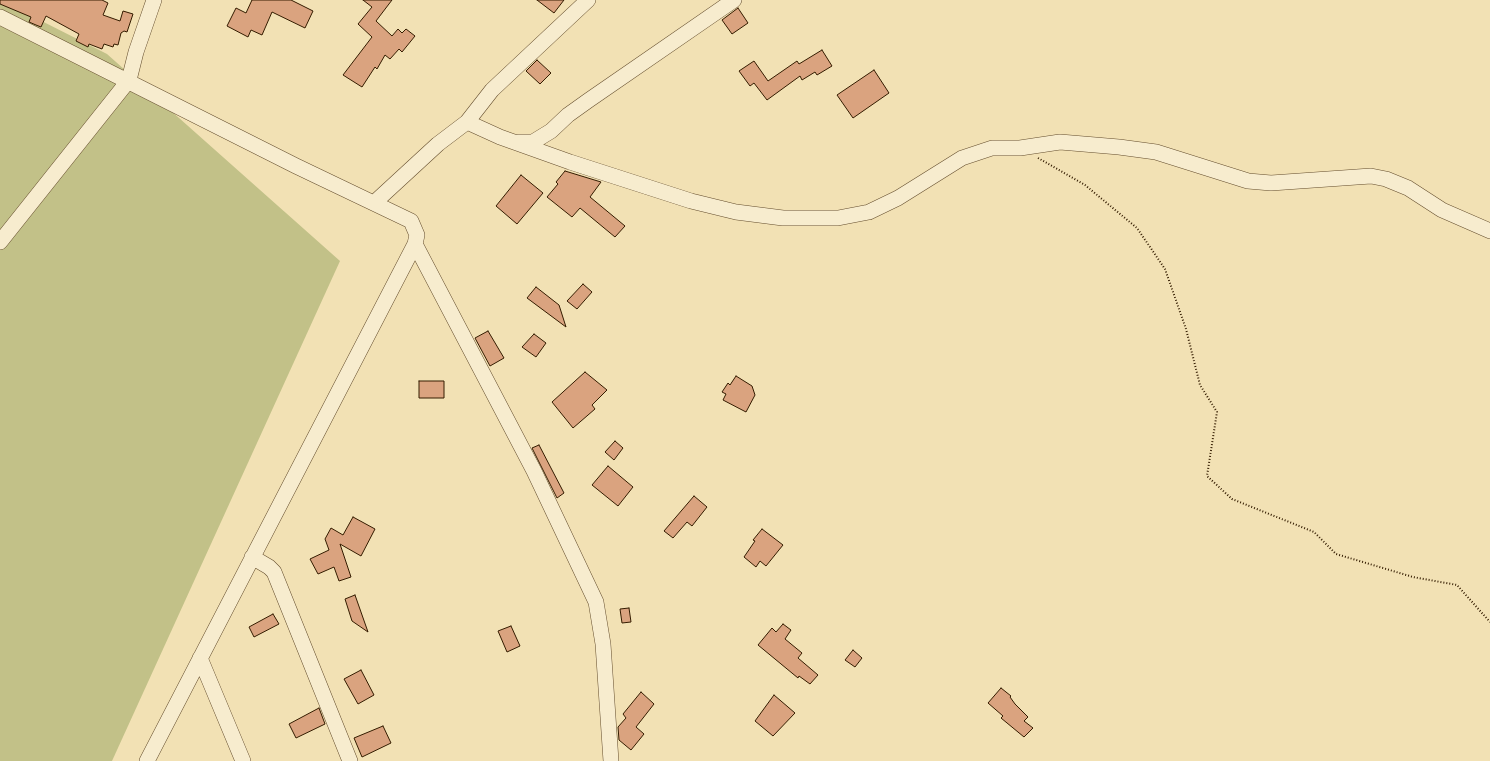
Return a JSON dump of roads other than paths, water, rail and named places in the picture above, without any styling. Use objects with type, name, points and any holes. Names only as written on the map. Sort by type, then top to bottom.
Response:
[{"type":"street","points":[[374,203],[438,144],[467,122],[492,90],[588,0]]},
{"type":"street","points":[[515,142],[532,142],[551,131],[573,111],[734,0]]},
{"type":"street","points":[[0,242],[129,80],[148,2]]},
{"type":"street","points":[[0,16],[129,80],[296,166],[411,221],[417,235],[415,244],[147,761]]},
{"type":"street","points":[[467,122],[515,142],[570,162],[691,201],[736,212],[783,218],[838,218],[869,212],[898,198],[962,158],[992,148],[1020,148],[1060,142],[1119,146],[1156,152],[1248,181],[1272,183],[1371,176],[1386,178],[1408,188],[1442,210],[1490,231]]},
{"type":"street","points":[[415,244],[534,472],[596,602],[603,644],[611,761]]},
{"type":"street","points":[[252,557],[269,567],[274,572],[350,761]]},
{"type":"street","points":[[200,658],[243,761]]}]
